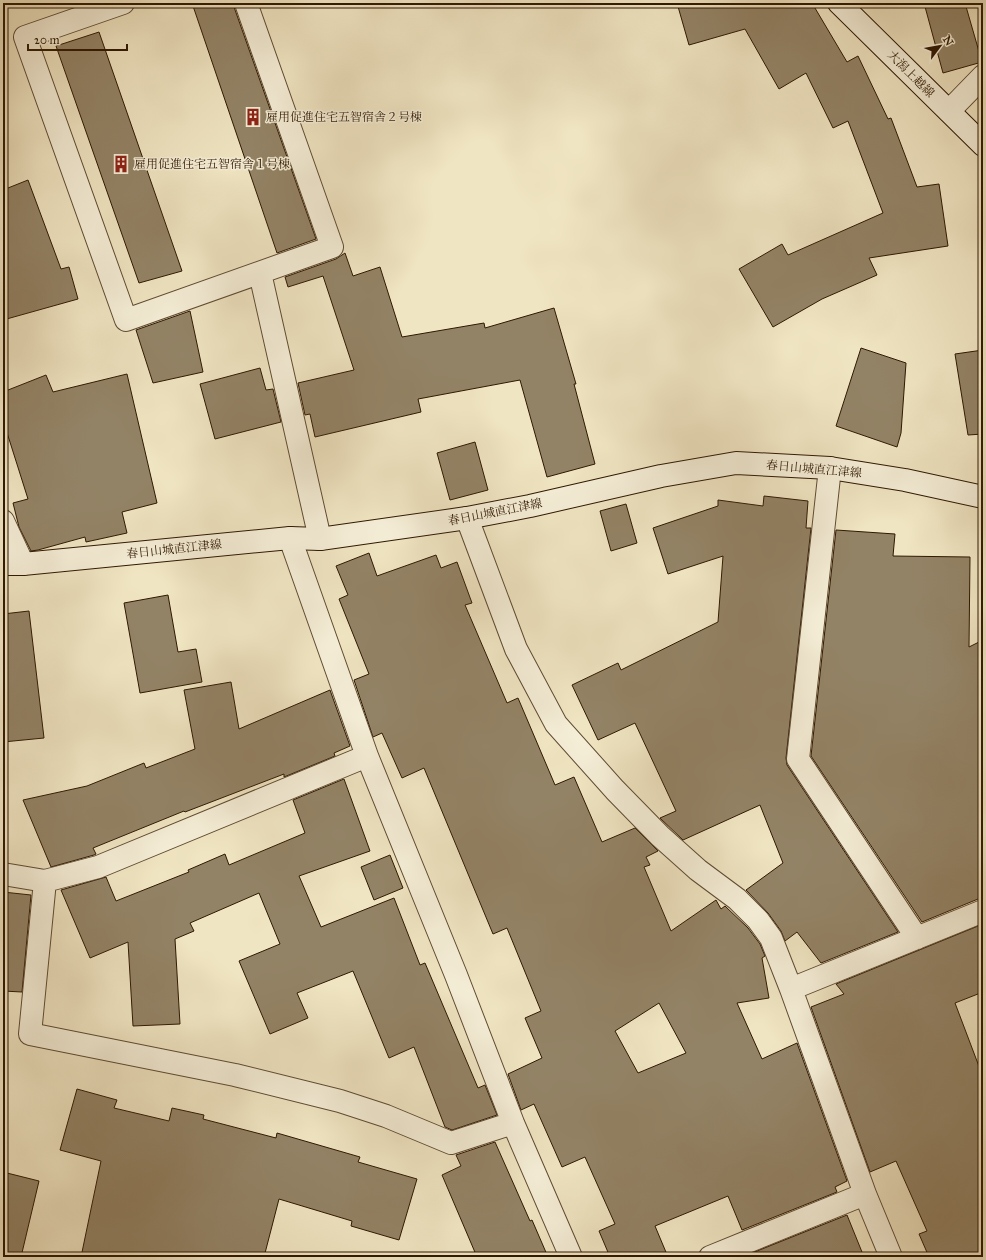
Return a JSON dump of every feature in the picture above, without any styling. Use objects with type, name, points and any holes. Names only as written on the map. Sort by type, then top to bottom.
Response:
[{"type":"street","points":[[123,3],[25,38],[126,320],[332,247],[246,3]]},
{"type":"street","name":"大潟上越線","points":[[839,3],[983,145]]},
{"type":"street","points":[[949,111],[983,76]]},
{"type":"street","points":[[260,273],[320,539]]},
{"type":"street","name":"春日山城直江津線","points":[[13,564],[290,538],[320,539],[467,518],[530,506],[661,476],[736,463],[830,468],[906,480],[983,496]]},
{"type":"street","points":[[830,468],[798,759],[917,938]]},
{"type":"street","points":[[467,518],[516,649],[556,724],[615,790],[660,836],[698,870],[737,899],[758,920],[771,938],[866,1194],[891,1257]]},
{"type":"street","points":[[3,521],[13,564]]},
{"type":"street","points":[[290,538],[367,756],[456,975],[513,1123],[571,1257]]},
{"type":"street","points":[[3,874],[45,881],[98,867],[367,756]]},
{"type":"street","points":[[45,881],[30,1034],[235,1075],[340,1101],[386,1116],[452,1143],[513,1123]]},
{"type":"street","points":[[791,989],[983,911]]},
{"type":"street","points":[[710,1257],[866,1194]]},
{"type":"building","name":"雇用促進住宅五智宿舎２号棟","points":[[192,3],[234,3],[234,7],[316,239],[277,253]]},
{"type":"building","points":[[677,3],[812,3],[847,62],[858,56],[888,119],[891,118],[917,187],[939,184],[948,246],[869,258],[877,275],[822,299],[773,327],[739,269],[782,244],[788,255],[883,213],[848,121],[833,128],[806,73],[779,89],[745,29],[689,45]]},
{"type":"building","points":[[924,3],[965,3],[982,62],[943,73]]},
{"type":"building","name":"雇用促進住宅五智宿舎１号棟","points":[[99,32],[182,271],[139,283],[56,46]]},
{"type":"building","points":[[28,180],[61,269],[69,267],[78,299],[3,320],[3,190]]},
{"type":"building","points":[[345,253],[353,276],[380,267],[402,337],[484,323],[485,328],[554,308],[576,384],[574,384],[595,464],[547,477],[520,380],[418,399],[421,412],[315,437],[310,414],[305,415],[298,383],[354,370],[323,276],[288,287],[285,277],[336,259]]},
{"type":"building","points":[[190,311],[203,372],[153,383],[136,330]]},
{"type":"building","points":[[861,348],[906,363],[901,433],[897,447],[836,426]]},
{"type":"building","points":[[983,350],[983,434],[968,435],[955,354]]},
{"type":"building","points":[[260,368],[266,390],[273,389],[281,422],[215,439],[200,384]]},
{"type":"building","points":[[127,374],[157,503],[122,512],[127,533],[86,542],[85,537],[31,551],[19,527],[13,503],[28,499],[3,420],[3,392],[46,375],[53,392]]},
{"type":"building","points":[[475,442],[488,490],[450,500],[437,453]]},
{"type":"building","points":[[764,496],[808,501],[806,528],[811,528],[786,758],[787,765],[898,932],[821,963],[797,932],[785,941],[781,931],[768,913],[746,890],[783,863],[760,805],[683,840],[660,818],[676,811],[635,723],[598,740],[572,685],[618,663],[621,670],[718,622],[723,556],[668,574],[653,528],[718,506],[718,500],[763,506]]},
{"type":"building","points":[[626,504],[637,543],[611,551],[600,511]]},
{"type":"building","points":[[836,530],[895,534],[893,556],[970,557],[969,647],[983,640],[983,899],[978,899],[922,922],[811,756]]},
{"type":"building","points":[[369,553],[377,576],[436,555],[441,568],[457,562],[472,603],[465,605],[507,703],[518,698],[555,785],[574,777],[602,842],[635,828],[658,851],[646,857],[650,865],[644,867],[671,931],[716,900],[721,909],[725,906],[748,928],[760,944],[765,956],[762,958],[769,998],[737,1003],[762,1059],[797,1043],[847,1181],[835,1187],[837,1192],[742,1230],[728,1196],[655,1226],[668,1257],[610,1257],[599,1231],[615,1224],[585,1157],[562,1167],[534,1104],[521,1110],[508,1074],[542,1058],[525,1018],[541,1011],[507,928],[493,934],[424,768],[402,778],[382,733],[373,737],[354,680],[369,674],[339,599],[348,595],[336,566]],"holes":[[[659,1003],[686,1053],[638,1073],[615,1031]]]},
{"type":"building","points":[[168,595],[178,652],[196,649],[202,682],[140,693],[124,603]]},
{"type":"building","points":[[29,611],[44,738],[3,742],[3,614]]},
{"type":"building","points":[[231,682],[239,729],[330,690],[350,746],[334,753],[335,756],[284,777],[284,774],[185,812],[184,811],[93,848],[96,854],[94,855],[51,867],[23,800],[87,786],[144,763],[146,768],[195,749],[184,690]]},
{"type":"building","points":[[344,779],[370,851],[299,876],[321,927],[394,898],[420,965],[425,963],[478,1088],[485,1085],[497,1115],[452,1130],[445,1127],[414,1047],[389,1058],[353,971],[297,993],[308,1018],[270,1034],[239,961],[280,944],[259,893],[190,923],[194,931],[175,939],[180,1024],[133,1026],[128,942],[90,958],[61,890],[106,877],[116,901],[189,872],[188,870],[225,854],[229,865],[305,833],[293,800]]},
{"type":"building","points":[[390,855],[403,888],[374,900],[361,867]]},
{"type":"building","points":[[3,892],[31,895],[22,992],[3,991]]},
{"type":"building","points":[[983,924],[983,992],[955,1003],[983,1077],[983,1253],[972,1257],[929,1257],[919,1234],[927,1231],[896,1161],[870,1172],[811,1007],[844,994],[836,984]]},
{"type":"building","points":[[77,1089],[117,1100],[114,1108],[169,1121],[172,1108],[204,1115],[203,1119],[276,1138],[277,1133],[360,1157],[358,1162],[417,1179],[399,1240],[351,1226],[352,1221],[279,1199],[264,1257],[81,1257],[101,1161],[60,1150]]},
{"type":"building","points":[[495,1142],[530,1221],[532,1220],[548,1257],[477,1257],[442,1175],[461,1166],[456,1155]]},
{"type":"building","points":[[3,1172],[39,1181],[21,1257],[3,1257]]},
{"type":"building","points":[[847,1215],[864,1257],[754,1257],[752,1253]]},
{"type":"place","name":"雇用促進住宅五智宿舎２号棟","points":[[253,117]]},
{"type":"place","name":"雇用促進住宅五智宿舎１号棟","points":[[121,164]]}]
